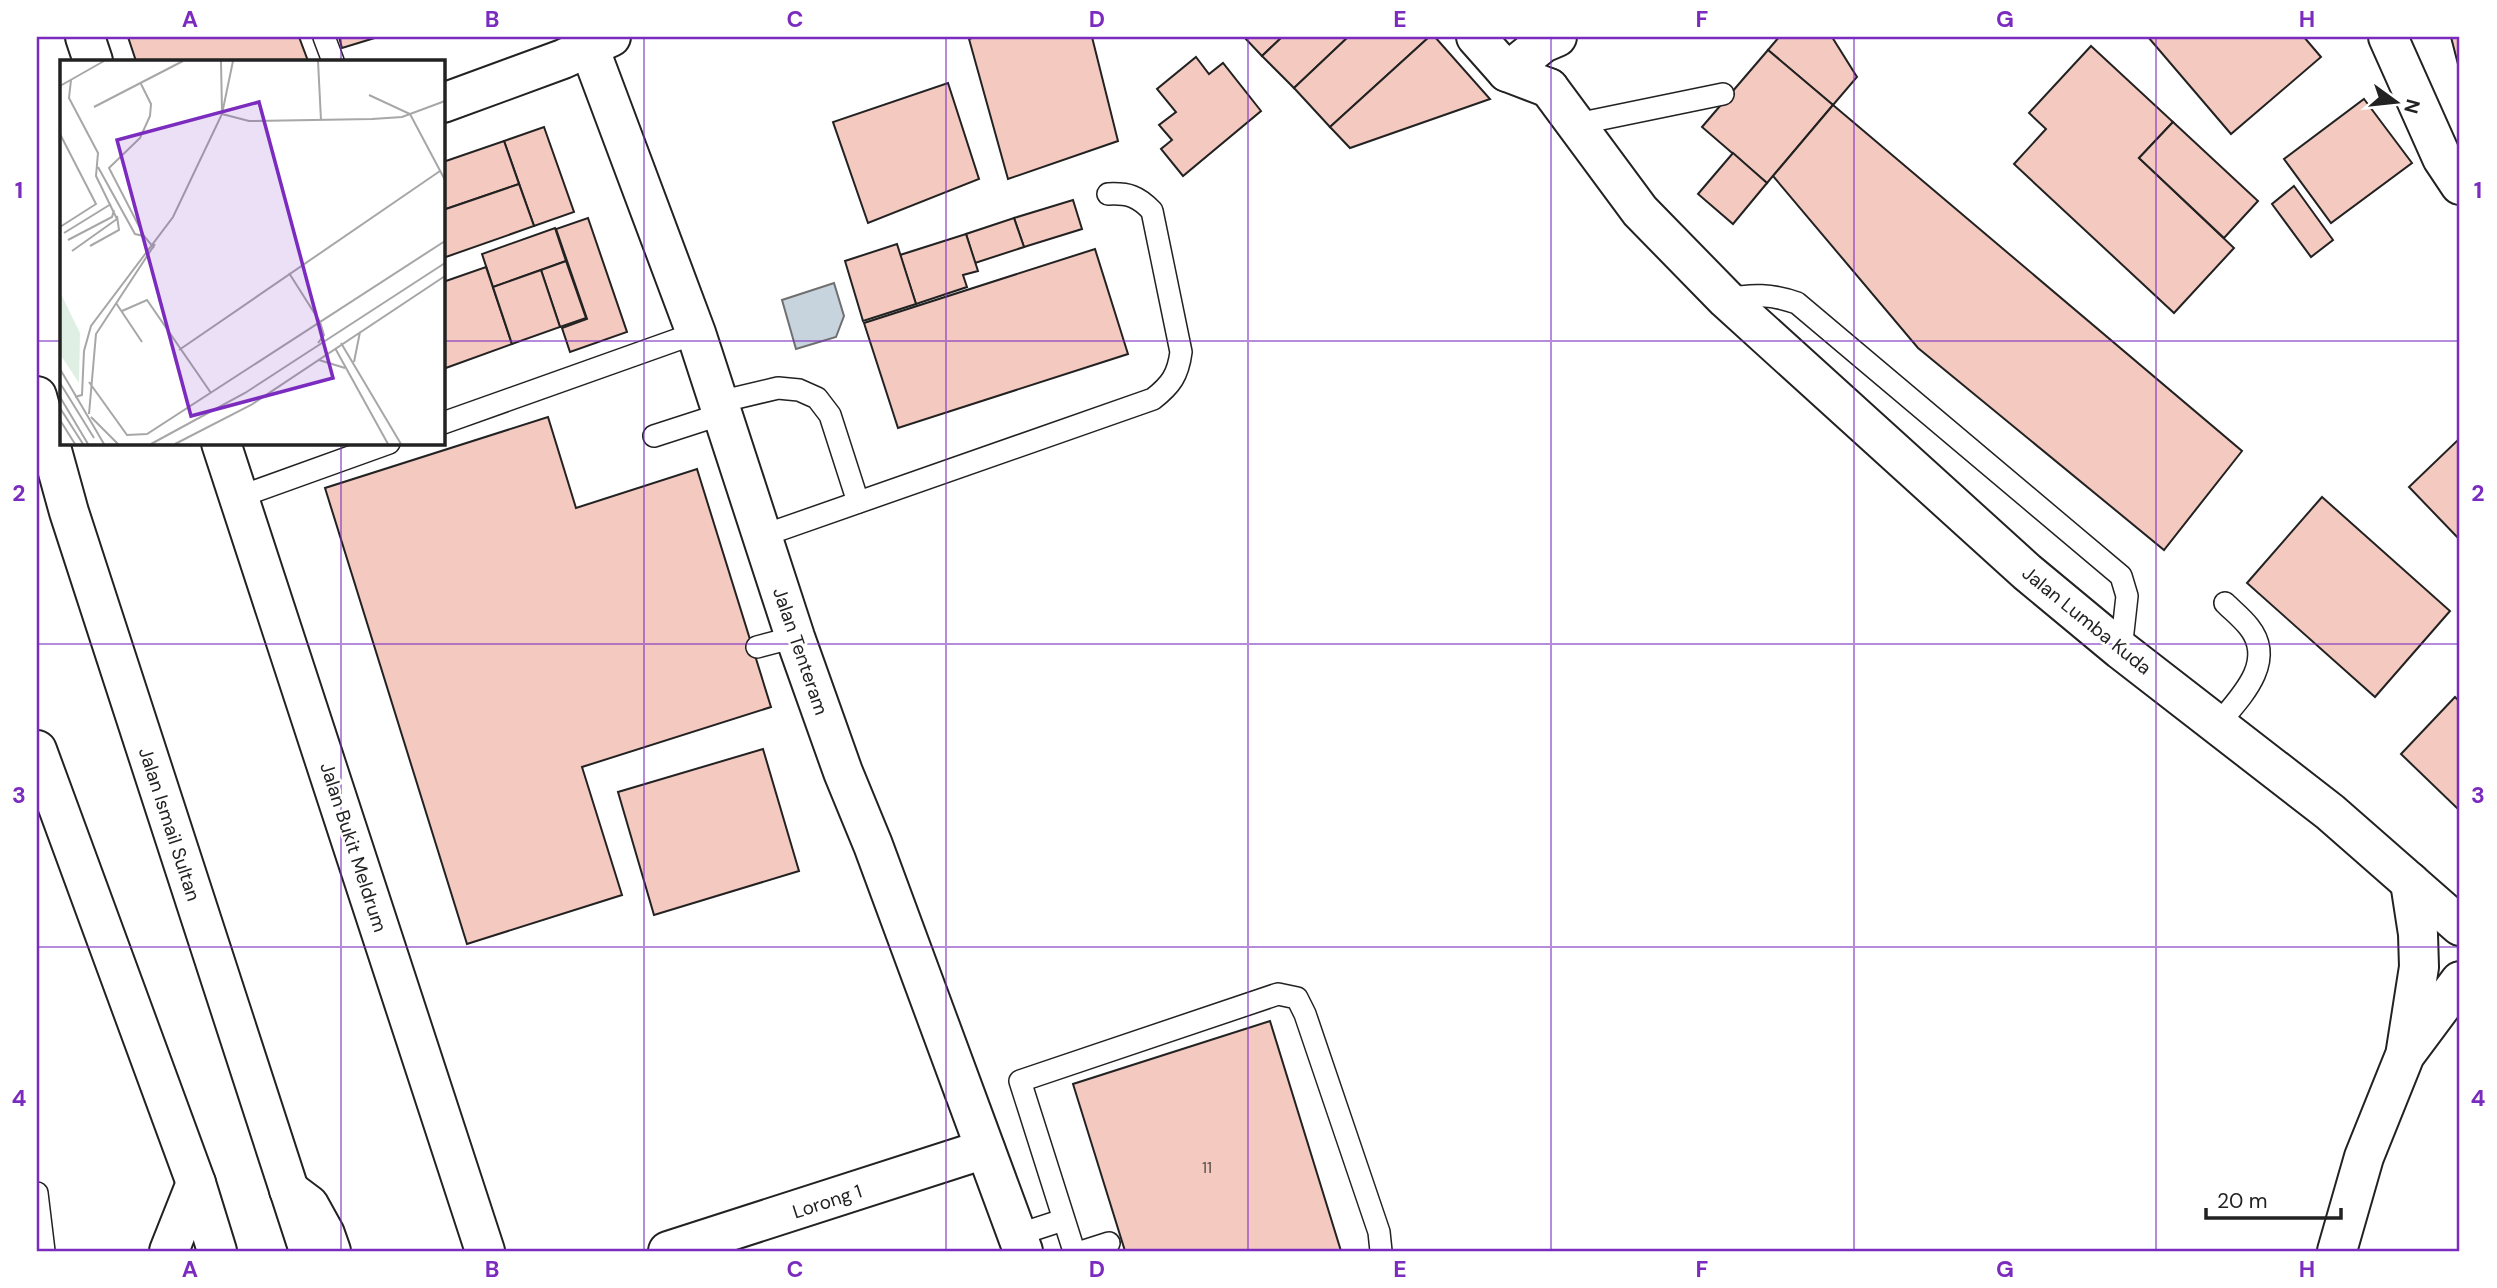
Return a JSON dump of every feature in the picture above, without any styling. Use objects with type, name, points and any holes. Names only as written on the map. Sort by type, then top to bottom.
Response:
[{"type":"street","points":[[85,37],[93,60]]},
{"type":"street","points":[[1476,37],[1507,72],[1549,88],[1547,39]]},
{"type":"street","points":[[2388,37],[2442,158],[2460,185]]},
{"type":"street","points":[[1507,72],[1547,39]]},
{"type":"street","points":[[444,103],[563,59],[600,42]]},
{"type":"street","name":"Jalan Tenteram","points":[[600,42],[795,637],[1020,1243]]},
{"type":"street","name":"Jalan Lumba Kuda","points":[[1549,88],[1640,211],[1726,299],[2026,572],[2121,650],[2330,812],[2460,926]]},
{"type":"street","name":"Jalan Ismail Sultan","points":[[37,396],[69,512],[309,1251]]},
{"type":"street","name":"Jalan Bukit Meldrum","points":[[221,444],[485,1251]]},
{"type":"street","points":[[37,750],[196,1183],[217,1251]]},
{"type":"street","points":[[2405,1055],[2419,967],[2418,934],[2410,882]]},
{"type":"street","points":[[2336,1251],[2364,1157],[2405,1055],[2460,981]]},
{"type":"street","points":[[2405,1055],[2460,1022]]},
{"type":"street","name":"Lorong 1","points":[[668,1251],[985,1149]]},
{"type":"street","points":[[169,1251],[196,1183]]},
{"type":"street","points":[[289,1190],[309,1205],[331,1251]]},
{"type":"lane","points":[[324,37],[333,60]]},
{"type":"lane","points":[[1577,124],[1723,94]]},
{"type":"lane","points":[[762,536],[1153,399],[1169,387],[1179,371],[1181,352],[1152,211],[1140,198],[1126,193],[1108,194]]},
{"type":"lane","points":[[1726,299],[1753,294],[1778,296],[1797,303],[2121,576],[2127,596],[2121,650]]},
{"type":"lane","points":[[444,423],[696,333]]},
{"type":"lane","points":[[654,436],[720,408],[778,388],[799,390],[817,398],[830,415],[858,502]]},
{"type":"lane","points":[[239,496],[386,444]]},
{"type":"lane","points":[[2218,724],[2249,687],[2258,665],[2259,647],[2250,629],[2225,603]]},
{"type":"lane","points":[[757,647],[795,637]]},
{"type":"lane","points":[[1074,1251],[1020,1081],[1278,994],[1297,998],[1305,1014],[1379,1232],[1381,1251]]},
{"type":"lane","points":[[37,1193],[44,1251]]},
{"type":"lane","points":[[1020,1243],[1063,1220]]},
{"type":"lane","points":[[1084,1251],[1109,1243]]},
{"type":"shaded area","points":[[834,283],[844,316],[836,337],[796,349],[782,300]]},
{"type":"building","points":[[128,37],[299,37],[308,60],[136,60]]},
{"type":"building","points":[[339,37],[378,37],[342,48]]},
{"type":"building","points":[[1092,37],[1118,141],[1008,179],[969,39]]},
{"type":"building","points":[[1244,37],[1282,37],[1262,56]]},
{"type":"building","points":[[1282,37],[1348,37],[1294,88],[1262,56]]},
{"type":"building","points":[[1348,37],[1429,37],[1330,127],[1294,88]]},
{"type":"building","points":[[1429,37],[1435,37],[1490,99],[1350,148],[1330,127]]},
{"type":"building","points":[[1779,37],[1832,37],[1857,77],[1833,105],[1768,50]]},
{"type":"building","points":[[2148,37],[2304,37],[2321,57],[2231,134]]},
{"type":"building","points":[[2451,37],[2460,37],[2460,72]]},
{"type":"building","points":[[2091,46],[2173,122],[2139,158],[2234,248],[2174,313],[2014,164],[2046,129],[2029,113]]},
{"type":"building","points":[[1768,50],[1833,105],[1767,183],[1702,127]]},
{"type":"building","points":[[1196,57],[1209,74],[1223,63],[1261,111],[1183,176],[1161,149],[1172,140],[1159,125],[1176,112],[1157,89]]},
{"type":"building","points":[[948,83],[979,179],[868,223],[833,122]]},
{"type":"building","points":[[2364,99],[2412,163],[2331,223],[2284,159]]},
{"type":"building","points":[[1833,105],[2242,451],[2164,550],[1918,348],[1773,176]]},
{"type":"building","points":[[2173,122],[2258,201],[2224,238],[2139,158]]},
{"type":"building","points":[[544,127],[574,212],[534,226],[504,141]]},
{"type":"building","points":[[504,141],[519,184],[444,210],[444,162]]},
{"type":"building","points":[[1733,153],[1767,183],[1733,224],[1698,194]]},
{"type":"building","points":[[519,184],[534,226],[444,258],[444,210]]},
{"type":"building","points":[[2294,186],[2333,240],[2311,257],[2272,204]]},
{"type":"building","points":[[1073,200],[1082,229],[1024,247],[1014,218]]},
{"type":"building","points":[[588,218],[627,332],[570,352],[562,328],[587,319],[556,229]]},
{"type":"building","points":[[1014,218],[1024,247],[975,263],[966,234]]},
{"type":"building","points":[[555,228],[566,261],[493,287],[482,254]]},
{"type":"building","points":[[966,234],[978,271],[963,275],[967,287],[916,304],[900,255]]},
{"type":"building","points":[[897,244],[916,304],[863,321],[845,261]]},
{"type":"building","points":[[1095,249],[1128,354],[898,428],[864,323]]},
{"type":"building","points":[[566,261],[586,318],[560,327],[541,270]]},
{"type":"building","points":[[486,267],[512,344],[444,369],[444,282]]},
{"type":"building","points":[[541,270],[560,327],[512,344],[493,287]]},
{"type":"building","points":[[548,417],[576,508],[697,469],[771,707],[582,767],[622,895],[467,944],[325,488]]},
{"type":"building","points":[[2460,438],[2460,540],[2409,487]]},
{"type":"building","points":[[2322,497],[2450,611],[2375,697],[2247,583]]},
{"type":"building","points":[[2455,697],[2460,702],[2460,811],[2401,754]]},
{"type":"building","points":[[763,749],[799,871],[654,915],[618,792]]},
{"type":"building","points":[[1270,1021],[1341,1251],[1125,1251],[1073,1084]]}]
